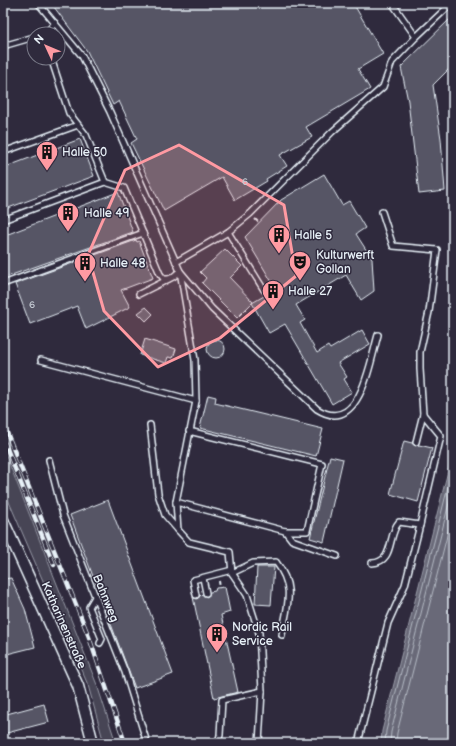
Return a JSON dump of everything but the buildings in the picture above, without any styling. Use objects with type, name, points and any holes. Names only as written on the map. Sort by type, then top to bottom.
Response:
[{"type":"street","name":"Katharinenstraße","points":[[3,520],[78,686],[93,743]]},
{"type":"lane","points":[[38,3],[82,56],[110,112],[180,271],[195,360],[196,401],[176,502],[178,530]]},
{"type":"lane","points":[[392,3],[416,37]]},
{"type":"lane","points":[[176,262],[228,232],[250,214],[332,132],[382,86],[392,62],[452,3]]},
{"type":"lane","points":[[52,26],[55,23]]},
{"type":"lane","points":[[3,46],[26,39]]},
{"type":"lane","points":[[53,66],[68,113],[86,135],[105,182]]},
{"type":"lane","points":[[3,152],[78,125]]},
{"type":"lane","points":[[3,220],[105,182],[124,188],[160,274],[164,279],[168,279]]},
{"type":"lane","points":[[382,212],[393,246],[437,250],[429,312],[420,352],[423,414],[416,442]]},
{"type":"lane","points":[[228,232],[264,290]]},
{"type":"lane","points":[[3,284],[143,233]]},
{"type":"lane","points":[[140,294],[180,271]]},
{"type":"lane","points":[[180,271],[212,309],[317,409],[327,416],[340,415],[347,412],[358,399],[378,335]]},
{"type":"lane","points":[[41,360],[196,401]]},
{"type":"lane","points":[[358,743],[388,623],[404,585],[441,436],[423,414]]},
{"type":"lane","points":[[150,425],[158,494],[165,515],[189,542],[230,552],[232,572],[247,595],[259,633],[262,691],[259,743]]},
{"type":"lane","points":[[176,502],[285,531],[307,531],[322,464],[189,431]]},
{"type":"lane","name":"Bahnweg","points":[[49,460],[63,514],[125,672],[147,743]]},
{"type":"lane","points":[[372,564],[380,563],[385,560],[395,526],[399,522],[407,521],[420,525]]},
{"type":"lane","points":[[285,531],[292,540],[337,556]]},
{"type":"lane","points":[[196,595],[193,580],[232,572],[253,563],[276,562],[283,572],[289,591],[282,635]]},
{"type":"lane","points":[[203,578],[206,593]]},
{"type":"lane","points":[[95,597],[89,607],[102,639],[100,643]]},
{"type":"lane","points":[[218,743],[220,735],[222,700],[262,691]]},
{"type":"highlighted area","points":[[179,145],[284,205],[296,276],[220,338],[158,367],[104,311],[88,255],[125,170]]},
{"type":"shaded area","points":[[3,448],[97,685],[116,743],[104,743],[88,685],[3,488]]},
{"type":"water","points":[[453,451],[453,743],[381,743],[382,731]]},
{"type":"railway","points":[[3,423],[89,637],[125,743]]},
{"type":"railway","points":[[3,439],[54,565]]},
{"type":"place","name":"Halle 50","points":[[47,172]]},
{"type":"place","name":"Halle 49","points":[[68,232]]},
{"type":"place","name":"Halle 5","points":[[279,254]]},
{"type":"place","name":"Halle 48","points":[[85,282]]},
{"type":"place","name":"Kulturwerft Gollan","points":[[300,282]]},
{"type":"place","name":"Halle 27","points":[[273,310]]},
{"type":"place","name":"Nordic Rail Service","points":[[217,654]]}]
